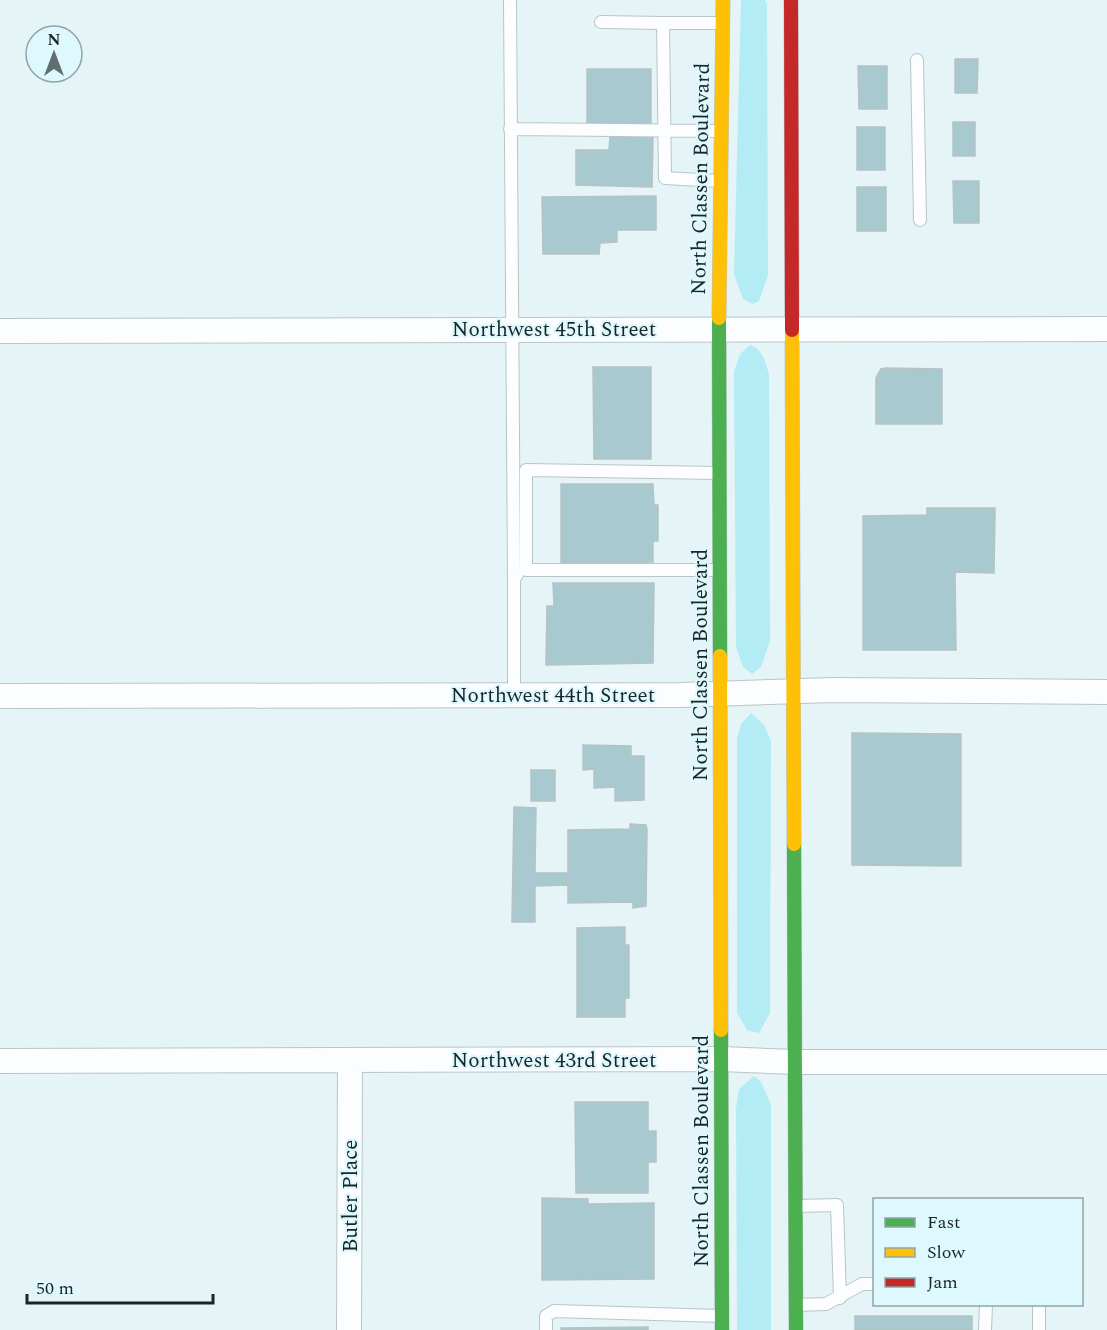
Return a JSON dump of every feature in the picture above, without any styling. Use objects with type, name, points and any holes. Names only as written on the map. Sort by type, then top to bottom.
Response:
[{"type":"main road","name":"North Classen Boulevard","points":[[722,1323],[719,328],[723,0]]},
{"type":"main road","points":[[791,0],[795,1330]]},
{"type":"street","name":"Northwest 45th Street","points":[[0,331],[1107,329]]},
{"type":"street","name":"Northwest 44th Street","points":[[0,696],[721,694],[793,691],[1107,692]]},
{"type":"street","name":"Northwest 43rd Street","points":[[0,1061],[721,1059],[795,1062],[1107,1062]]},
{"type":"street","name":"Butler Place","points":[[349,1330],[350,1061]]},
{"type":"lane","points":[[510,0],[513,695]]},
{"type":"lane","points":[[601,22],[722,23]]},
{"type":"lane","points":[[663,22],[665,178],[721,181]]},
{"type":"lane","points":[[917,60],[920,220]]},
{"type":"lane","points":[[510,129],[721,131]]},
{"type":"lane","points":[[526,570],[526,470],[720,473]]},
{"type":"lane","points":[[514,579],[526,570],[721,570]]},
{"type":"lane","points":[[795,1206],[837,1205],[840,1298]]},
{"type":"lane","points":[[795,1305],[826,1304],[862,1284],[873,1284]]},
{"type":"lane","points":[[985,1330],[986,1306]]},
{"type":"lane","points":[[1039,1306],[1039,1330]]},
{"type":"lane","points":[[546,1330],[546,1316],[554,1311],[722,1323]]},
{"type":"shaded area","points":[[741,0],[765,0],[767,4],[768,275],[759,301],[753,304],[743,299],[734,274]]},
{"type":"shaded area","points":[[750,345],[761,353],[769,375],[770,641],[761,667],[752,674],[743,667],[736,647],[734,372],[740,354]]},
{"type":"shaded area","points":[[751,713],[764,725],[771,741],[770,1013],[759,1033],[747,1030],[737,1013],[737,739],[741,724]]},
{"type":"shaded area","points":[[754,1076],[761,1082],[771,1105],[771,1330],[737,1330],[736,1108],[739,1089]]},
{"type":"building","points":[[955,59],[978,59],[977,93],[955,93]]},
{"type":"building","points":[[858,66],[887,66],[887,109],[859,109]]},
{"type":"building","points":[[587,69],[651,69],[651,126],[587,126]]},
{"type":"building","points":[[953,122],[975,122],[975,156],[953,156]]},
{"type":"building","points":[[857,127],[885,127],[885,170],[857,170]]},
{"type":"building","points":[[610,137],[653,137],[652,187],[576,185],[576,150],[609,150]]},
{"type":"building","points":[[953,181],[979,181],[979,223],[954,223]]},
{"type":"building","points":[[857,187],[886,187],[886,231],[857,231]]},
{"type":"building","points":[[656,196],[656,230],[617,230],[617,242],[600,243],[599,254],[543,254],[542,197]]},
{"type":"building","points":[[593,367],[651,367],[651,459],[594,459]]},
{"type":"building","points":[[881,369],[942,369],[942,424],[876,424],[876,378]]},
{"type":"building","points":[[561,484],[653,484],[654,505],[658,505],[658,541],[653,541],[653,562],[561,563]]},
{"type":"building","points":[[927,508],[995,508],[994,573],[955,572],[956,650],[863,650],[863,516],[927,515]]},
{"type":"building","points":[[553,583],[654,583],[653,663],[546,665],[547,606],[554,606]]},
{"type":"building","points":[[852,733],[961,734],[961,866],[852,865]]},
{"type":"building","points":[[583,745],[631,746],[631,756],[644,756],[644,800],[615,801],[615,787],[594,788],[594,769],[583,770]]},
{"type":"building","points":[[531,770],[555,770],[555,801],[531,801]]},
{"type":"building","points":[[514,807],[536,808],[535,873],[568,873],[567,885],[535,886],[535,922],[512,922]]},
{"type":"building","points":[[630,824],[646,825],[647,830],[646,906],[633,908],[633,902],[568,903],[568,830],[630,829]]},
{"type":"building","points":[[625,927],[625,945],[629,945],[629,998],[625,998],[625,1017],[577,1017],[577,928]]},
{"type":"building","points":[[575,1102],[648,1102],[648,1131],[656,1131],[656,1162],[648,1162],[648,1193],[576,1193]]},
{"type":"building","points":[[542,1198],[588,1199],[588,1204],[654,1203],[654,1279],[542,1280]]},
{"type":"building","points":[[855,1316],[972,1316],[972,1330],[855,1330]]},
{"type":"building","points":[[648,1327],[648,1330],[561,1330],[561,1328]]},
{"type":"traffic: fast","points":[[719,318],[720,656]]},
{"type":"traffic: fast","points":[[794,844],[796,1330]]},
{"type":"traffic: fast","points":[[721,1030],[722,1330]]},
{"type":"traffic: slow","points":[[719,318],[723,0]]},
{"type":"traffic: slow","points":[[792,330],[794,844]]},
{"type":"traffic: slow","points":[[720,656],[721,1030]]},
{"type":"traffic: jam","points":[[791,0],[792,330]]}]
